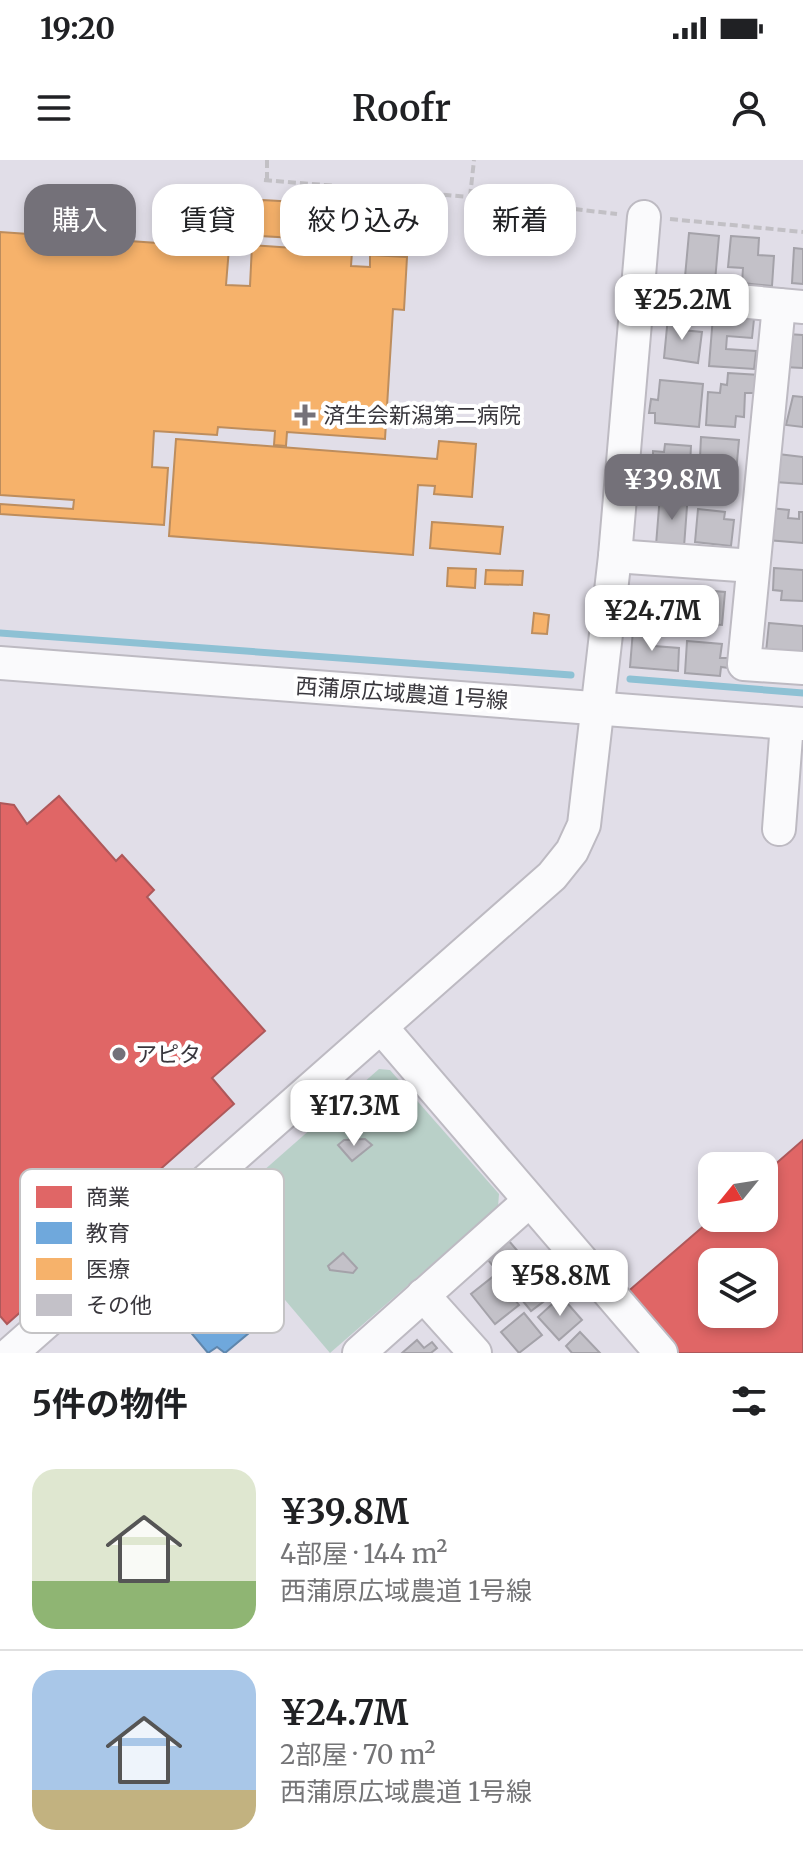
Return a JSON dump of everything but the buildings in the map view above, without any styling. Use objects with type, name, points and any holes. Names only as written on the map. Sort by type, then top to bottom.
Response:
[{"type":"street","points":[[220,1169],[552,876],[572,851],[584,825],[615,556],[644,217]]},
{"type":"street","points":[[639,292],[791,306],[753,566],[744,664],[803,668]]},
{"type":"street","points":[[615,556],[753,566]]},
{"type":"street","name":"西蒲原広域農道 1号線","points":[[0,663],[795,723]]},
{"type":"street","points":[[779,829],[795,723]]},
{"type":"street","points":[[381,1027],[528,1202],[661,1353]]},
{"type":"street","points":[[359,1353],[528,1202]]},
{"type":"street","points":[[423,1295],[475,1353]]},
{"type":"street","points":[[11,1353],[34,1333]]},
{"type":"path","points":[[267,160],[266,180],[464,196]]},
{"type":"path","points":[[471,184],[474,160]]},
{"type":"path","points":[[576,209],[803,232]]},
{"type":"green space","points":[[379,1069],[390,1070],[499,1194],[498,1207],[330,1353],[284,1299],[284,1169],[265,1169]]},
{"type":"waterway","points":[[0,633],[571,675]]},
{"type":"waterway","points":[[630,679],[803,693]]},
{"type":"place","name":"済生会新潟第二病院","points":[[305,415]]},
{"type":"place","name":"アピタ","points":[[119,1054]]}]
